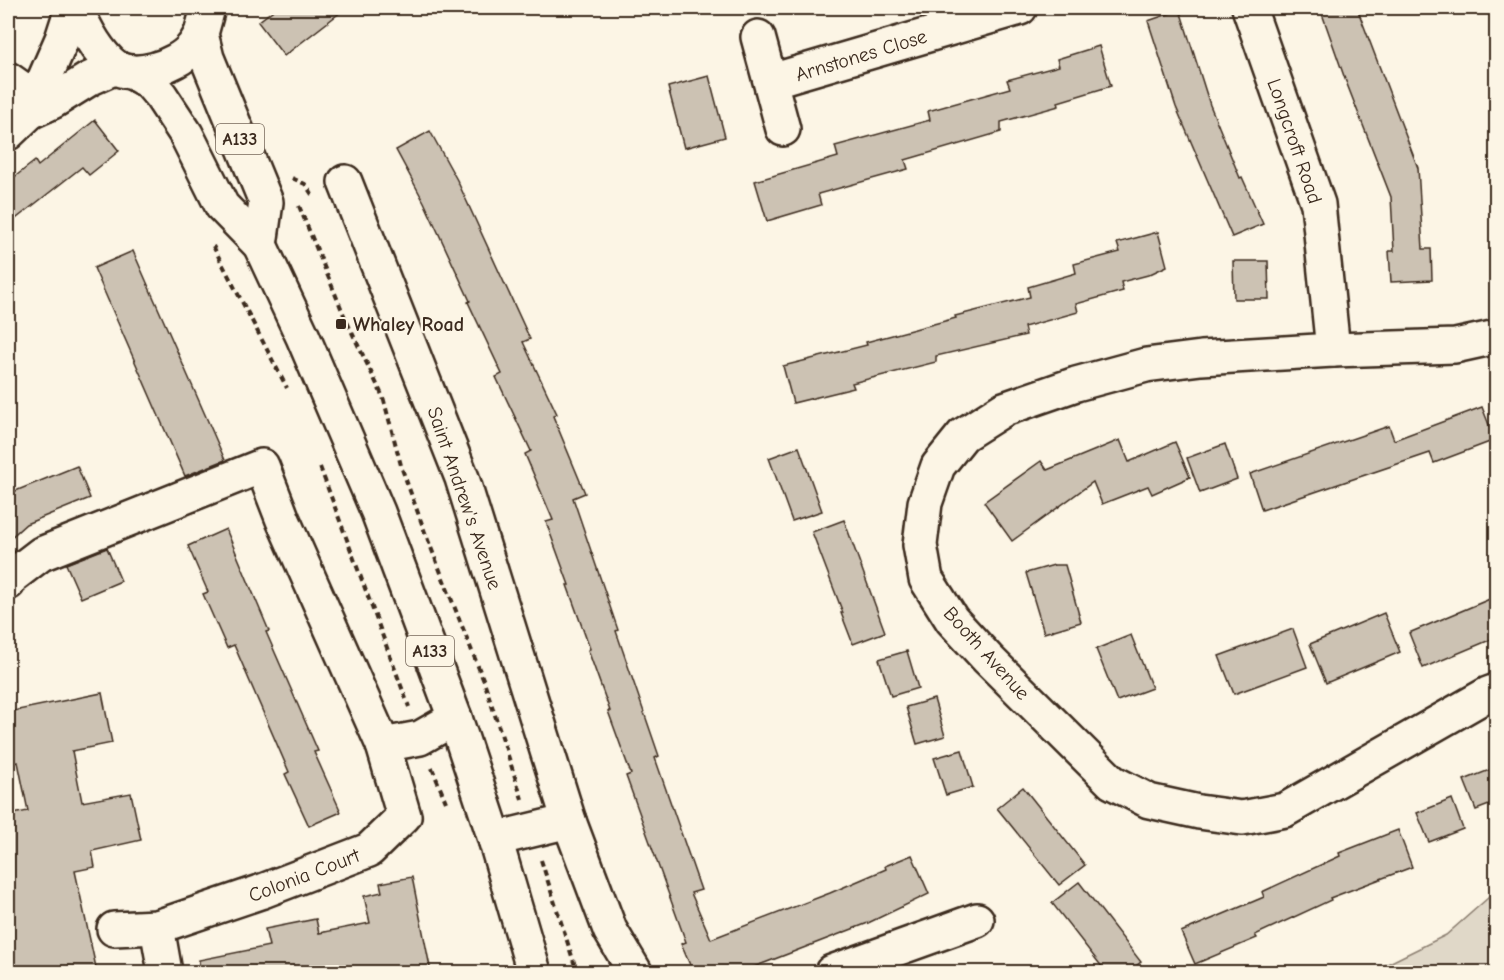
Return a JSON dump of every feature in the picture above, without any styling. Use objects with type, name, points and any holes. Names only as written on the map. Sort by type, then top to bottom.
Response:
[{"type":"street","points":[[30,112],[62,39],[72,8]]},
{"type":"street","points":[[76,8],[87,32],[102,54],[124,70]]},
{"type":"street","name":"Arnstones Close","points":[[771,81],[1020,8]]},
{"type":"street","name":"Longcroft Road","points":[[1249,8],[1318,204],[1333,350]]},
{"type":"street","points":[[30,112],[75,86],[124,70],[145,72],[175,61],[190,51],[205,21]]},
{"type":"street","name":"A133","points":[[205,21],[215,81],[266,202],[260,245]]},
{"type":"street","name":"Arnstones Close","points":[[758,37],[783,129]]},
{"type":"street","name":"A133","points":[[124,70],[150,83],[161,96],[186,134],[222,206],[260,245],[308,348],[378,512],[454,718],[495,838],[534,972]]},
{"type":"street","points":[[8,79],[30,112]]},
{"type":"street","name":"Saint Andrew's Avenue","points":[[345,182],[462,478],[569,821],[610,930],[635,972]]},
{"type":"street","name":"Booth Avenue","points":[[1497,337],[1455,346],[1201,358],[1146,365],[1076,384],[1004,409],[963,435],[938,466],[925,503],[920,545],[926,579],[952,620],[1112,782],[1149,801],[1199,812],[1242,818],[1286,810],[1488,694],[1497,691]]},
{"type":"street","points":[[8,583],[11,577],[41,554],[262,466],[283,520],[383,745],[420,738],[454,718]]},
{"type":"street","name":"Colonia Court","points":[[114,929],[157,927],[260,892],[369,850],[404,816],[383,745]]},
{"type":"street","points":[[495,838],[569,821]]},
{"type":"street","points":[[832,972],[977,920]]},
{"type":"street","points":[[157,927],[165,972]]},
{"type":"path","points":[[286,175],[291,185]]},
{"type":"path","points":[[299,205],[346,320],[383,397],[402,469],[485,684],[577,972]]},
{"type":"path","points":[[209,239],[290,395]]},
{"type":"path","points":[[317,459],[446,804]]},
{"type":"shaded area","points":[[1496,891],[1496,972],[1371,972],[1446,935]]},
{"type":"building","points":[[276,8],[346,8],[284,56],[258,22]]},
{"type":"building","points":[[1320,8],[1357,8],[1418,168],[1423,249],[1431,249],[1432,280],[1391,282],[1389,251],[1394,251],[1391,197]]},
{"type":"building","points":[[1180,10],[1210,105],[1240,178],[1242,177],[1263,224],[1232,237],[1176,107],[1148,21]]},
{"type":"building","points":[[1099,46],[1111,86],[1058,102],[1059,106],[1001,122],[1001,132],[905,160],[908,169],[818,194],[821,205],[767,221],[755,181],[838,157],[835,146],[930,120],[928,111],[1010,88],[1007,80],[1059,66],[1057,59]]},
{"type":"building","points":[[709,76],[725,137],[684,148],[668,87]]},
{"type":"building","points":[[95,120],[119,151],[89,175],[82,167],[8,225],[8,182],[35,161],[38,166]]},
{"type":"building","points":[[430,131],[457,180],[530,339],[523,342],[557,414],[553,416],[585,493],[573,498],[659,756],[655,758],[701,890],[691,893],[711,939],[830,893],[912,855],[929,894],[868,923],[741,972],[693,972],[681,944],[686,942],[626,776],[631,774],[546,522],[553,520],[525,454],[531,451],[496,377],[502,374],[468,302],[470,301],[424,202],[396,150]]},
{"type":"building","points":[[1158,232],[1167,266],[1148,275],[1121,282],[1123,291],[1076,304],[1078,312],[1024,327],[1026,335],[936,356],[936,362],[852,383],[854,388],[793,403],[783,366],[867,345],[866,342],[1030,297],[1028,287],[1076,273],[1074,264],[1120,252],[1117,243]]},
{"type":"building","points":[[133,251],[225,460],[185,476],[94,268]]},
{"type":"building","points":[[1233,261],[1268,261],[1269,299],[1234,299]]},
{"type":"building","points":[[1482,407],[1495,440],[1434,463],[1430,453],[1262,510],[1250,474],[1389,426],[1394,440]]},
{"type":"building","points":[[1120,440],[1129,462],[1175,442],[1190,477],[1152,494],[1148,486],[1102,504],[1093,482],[1012,541],[984,502],[1041,461],[1047,470]]},
{"type":"building","points":[[1225,444],[1237,479],[1200,493],[1187,458]]},
{"type":"building","points":[[799,447],[822,511],[792,521],[769,458]]},
{"type":"building","points":[[77,466],[90,498],[26,524],[8,540],[8,494]]},
{"type":"building","points":[[844,520],[885,632],[853,644],[812,532]]},
{"type":"building","points":[[226,529],[269,631],[266,632],[318,751],[314,752],[341,812],[309,826],[285,774],[289,772],[234,645],[227,648],[203,594],[208,592],[188,546]]},
{"type":"building","points":[[107,548],[121,581],[81,598],[66,564]]},
{"type":"building","points":[[1054,565],[1065,565],[1081,622],[1044,633],[1026,573]]},
{"type":"building","points":[[1497,596],[1497,637],[1423,668],[1409,633]]},
{"type":"building","points":[[1384,613],[1400,652],[1326,683],[1310,644]]},
{"type":"building","points":[[1293,629],[1307,667],[1234,694],[1219,656]]},
{"type":"building","points":[[1131,635],[1152,688],[1117,701],[1096,649]]},
{"type":"building","points":[[907,651],[918,688],[891,696],[879,659]]},
{"type":"building","points":[[102,693],[112,743],[72,751],[82,802],[131,793],[141,840],[92,851],[95,867],[75,871],[97,972],[8,972],[8,815],[28,811],[18,762],[8,764],[8,712]]},
{"type":"building","points":[[934,699],[945,736],[917,744],[906,707]]},
{"type":"building","points":[[962,750],[973,787],[946,795],[934,758]]},
{"type":"building","points":[[1497,767],[1497,802],[1476,810],[1464,780]]},
{"type":"building","points":[[1023,787],[1085,865],[1059,885],[997,808]]},
{"type":"building","points":[[1452,799],[1463,829],[1429,842],[1417,813]]},
{"type":"building","points":[[1398,830],[1412,867],[1330,898],[1331,900],[1255,935],[1257,938],[1195,964],[1181,932],[1264,897],[1262,892],[1340,856],[1339,853]]},
{"type":"building","points":[[412,877],[431,972],[200,972],[199,960],[269,946],[265,929],[316,919],[319,933],[370,923],[364,896],[382,892],[380,883]]},
{"type":"building","points":[[1079,882],[1141,962],[1128,972],[1106,972],[1052,903]]},
{"type":"place","name":"Whaley Road","points":[[341,324]]}]
